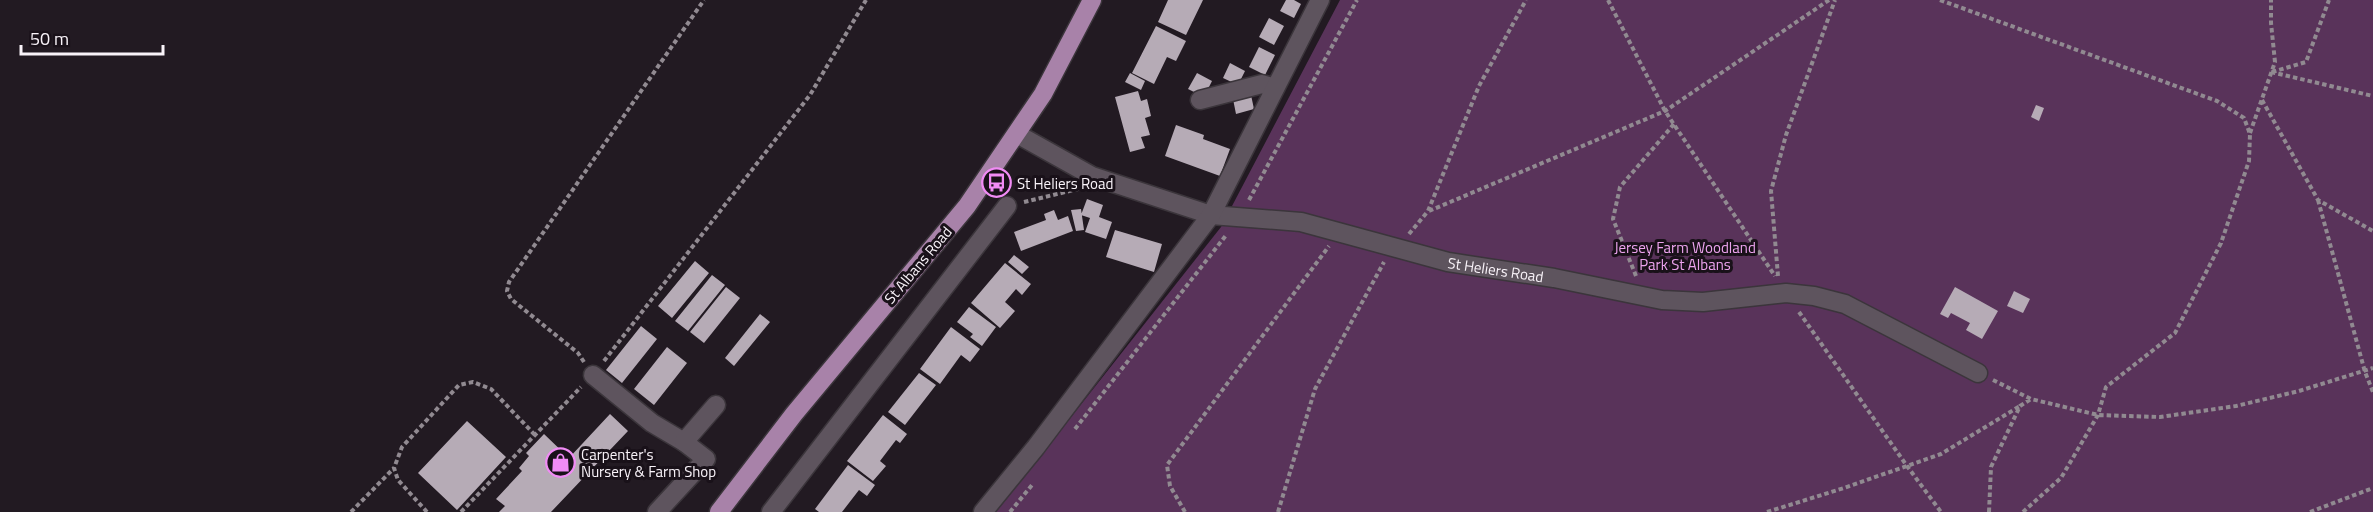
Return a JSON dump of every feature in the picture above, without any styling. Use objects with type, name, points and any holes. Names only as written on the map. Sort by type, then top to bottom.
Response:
[{"type":"main road","name":"St Albans Road","points":[[719,512],[794,414],[967,206],[1043,94],[1092,0]]},
{"type":"street","points":[[983,512],[1036,447],[1211,215],[1320,0]]},
{"type":"street","points":[[1200,100],[1262,84],[1275,88]]},
{"type":"street","name":"St Heliers Road","points":[[1017,134],[1092,176],[1211,215],[1301,222],[1448,262],[1554,278],[1683,302],[1786,293],[1814,296],[1845,304],[1978,373]]},
{"type":"street","points":[[771,512],[1007,206]]},
{"type":"street","points":[[593,375],[652,423],[684,442],[706,459],[657,512]]},
{"type":"street","points":[[684,442],[716,405]]},
{"type":"path","points":[[593,375],[578,352],[511,299],[507,291],[508,282],[704,0]]},
{"type":"path","points":[[1608,0],[1665,111],[1786,293],[1941,512]]},
{"type":"path","points":[[1428,211],[1665,111],[1829,0]]},
{"type":"path","points":[[1786,293],[1778,275],[1771,191],[1786,135],[1835,0]]},
{"type":"path","points":[[1940,0],[2217,101],[2244,118],[2250,134]]},
{"type":"path","points":[[2023,512],[2061,478],[2098,415],[2106,387],[2175,333],[2221,243],[2249,161],[2250,134],[2275,62],[2271,0]]},
{"type":"path","points":[[2271,72],[2306,62],[2329,0]]},
{"type":"path","points":[[461,512],[593,375],[810,95],[864,1]]},
{"type":"path","points":[[2271,72],[2373,96]]},
{"type":"path","points":[[2262,100],[2318,200],[2365,372],[2373,392]]},
{"type":"path","points":[[1645,296],[1613,219],[1620,187],[1674,124]]},
{"type":"path","points":[[1007,206],[1086,187],[1092,176]]},
{"type":"path","points":[[2318,200],[2373,231]]},
{"type":"path","points":[[1185,512],[1170,486],[1167,465],[1331,242],[1332,229]]},
{"type":"path","points":[[1978,373],[2031,399],[2098,415],[2160,417],[2193,413],[2299,391],[2373,368]]},
{"type":"path","points":[[351,512],[394,468],[402,447],[459,385],[473,382],[491,389],[535,435]]},
{"type":"path","points":[[1767,512],[1941,454],[2031,399]]},
{"type":"path","points":[[1989,512],[1991,467],[2020,406]]},
{"type":"path","points":[[394,468],[398,480],[427,512]]},
{"type":"path","points":[[2310,512],[2373,488]]},
{"type":"green space","name":"Jersey Farm Woodland Park St Albans","points":[[1340,0],[2373,0],[2373,512],[996,512],[1221,227]]},
{"type":"building","points":[[1168,0],[1203,0],[1186,35],[1158,22]]},
{"type":"building","points":[[1286,0],[1294,0],[1301,4],[1294,18],[1280,11]]},
{"type":"building","points":[[1269,18],[1284,26],[1274,45],[1259,37]]},
{"type":"building","points":[[1156,26],[1186,41],[1176,61],[1167,57],[1154,84],[1132,73]]},
{"type":"building","points":[[1259,47],[1275,55],[1265,75],[1249,67]]},
{"type":"building","points":[[1230,63],[1245,71],[1238,85],[1223,78]]},
{"type":"building","points":[[1130,73],[1145,81],[1141,90],[1125,82]]},
{"type":"building","points":[[1197,73],[1212,81],[1204,97],[1188,89]]},
{"type":"building","points":[[1138,91],[1141,101],[1147,99],[1151,116],[1145,118],[1150,135],[1141,137],[1145,148],[1130,152],[1115,97]]},
{"type":"building","points":[[1251,95],[1254,109],[1236,114],[1233,99]]},
{"type":"building","points":[[2036,105],[2044,108],[2039,121],[2031,117]]},
{"type":"building","points":[[1176,125],[1204,135],[1203,139],[1230,149],[1220,176],[1165,156]]},
{"type":"building","points":[[1087,199],[1103,205],[1099,217],[1112,222],[1106,239],[1085,232],[1090,218],[1081,215]]},
{"type":"building","points":[[1081,209],[1084,230],[1076,231],[1071,210]]},
{"type":"building","points":[[1054,210],[1058,220],[1068,216],[1073,231],[1021,251],[1014,232],[1046,220],[1044,214]]},
{"type":"building","points":[[1115,230],[1162,244],[1154,272],[1106,257]]},
{"type":"building","points":[[1014,255],[1029,267],[1022,274],[1008,262]]},
{"type":"building","points":[[695,261],[709,273],[672,318],[658,306]]},
{"type":"building","points":[[1005,263],[1031,284],[1022,295],[1016,289],[1005,302],[1015,311],[1000,328],[971,303]]},
{"type":"building","points":[[712,275],[725,285],[688,331],[675,321]]},
{"type":"building","points":[[726,287],[740,298],[704,343],[690,332]]},
{"type":"building","points":[[1955,287],[1998,311],[1982,339],[1966,330],[1970,323],[1951,313],[1948,318],[1940,314]]},
{"type":"building","points":[[2014,291],[2030,299],[2023,313],[2007,306]]},
{"type":"building","points":[[969,307],[996,327],[982,346],[970,337],[973,334],[957,322]]},
{"type":"building","points":[[760,314],[770,322],[734,366],[725,358]]},
{"type":"building","points":[[641,326],[657,339],[622,383],[606,370]]},
{"type":"building","points":[[951,327],[980,349],[970,362],[961,355],[940,384],[920,369]]},
{"type":"building","points":[[667,347],[687,363],[654,405],[634,389]]},
{"type":"building","points":[[919,373],[936,385],[905,425],[888,412]]},
{"type":"building","name":"Carpenter's Nursery & Farm Shop","points":[[610,414],[628,431],[551,512],[499,512],[505,506],[496,499],[522,471],[519,468],[529,456],[526,453],[544,434],[569,458]]},
{"type":"building","points":[[883,415],[907,434],[900,443],[896,440],[880,461],[886,466],[873,481],[847,461]]},
{"type":"building","points":[[467,421],[506,457],[457,510],[418,473]]},
{"type":"building","points":[[848,465],[875,485],[867,496],[859,490],[842,512],[819,512],[815,509]]},
{"type":"place","name":"St Heliers Road","points":[[996,183]]},
{"type":"place","name":"Carpenter's Nursery & Farm Shop","points":[[560,463]]}]
